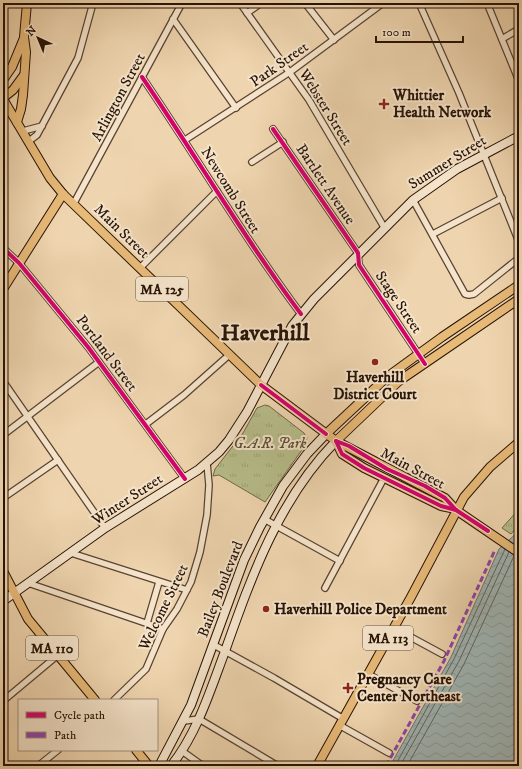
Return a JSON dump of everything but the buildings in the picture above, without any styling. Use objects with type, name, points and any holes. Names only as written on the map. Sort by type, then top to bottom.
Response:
[{"type":"main road","points":[[17,122],[21,109],[26,52],[24,37],[27,3]]},
{"type":"main road","points":[[3,80],[14,62],[24,37]]},
{"type":"main road","points":[[3,69],[14,62]]},
{"type":"main road","points":[[3,99],[13,90],[24,74]]},
{"type":"main road","name":"Main Street","points":[[3,99],[50,178],[63,194],[261,385],[336,441],[348,446],[388,469],[425,486],[444,498],[456,510]]},
{"type":"main road","name":"Summer Street","points":[[261,385],[285,338],[301,314],[384,227],[413,200],[446,176],[483,154],[519,136]]},
{"type":"main road","points":[[3,288],[63,194]]},
{"type":"main road","points":[[326,434],[386,377],[519,285]]},
{"type":"main road","points":[[336,441],[399,381],[519,299]]},
{"type":"main road","name":"Winter Street","points":[[3,601],[105,528],[185,479],[207,463],[229,440],[261,385]]},
{"type":"main road","name":"Bailey Boulevard","points":[[159,766],[191,705],[244,560],[264,519],[291,475],[307,454],[326,434]]},
{"type":"main road","name":"Main Street","points":[[336,441],[342,454],[384,478],[441,506],[456,510]]},
{"type":"main road","name":"Bailey Boulevard","points":[[170,766],[182,751],[200,719],[259,562],[290,500],[302,481],[336,441]]},
{"type":"main road","name":"MA 113","points":[[316,766],[394,628],[464,496],[481,476],[519,442]]},
{"type":"main road","points":[[456,510],[519,554]]},
{"type":"main road","name":"MA 110","points":[[3,571],[10,581],[14,593],[28,618],[94,699]]},
{"type":"main road","points":[[137,751],[149,766]]},
{"type":"street","points":[[29,141],[37,135],[78,58],[93,3]]},
{"type":"street","name":"Arlington Street","points":[[74,203],[182,3]]},
{"type":"street","name":"Webster Street","points":[[240,3],[290,72],[384,227]]},
{"type":"street","points":[[247,13],[260,3]]},
{"type":"street","points":[[305,3],[334,40]]},
{"type":"street","name":"Park Street","points":[[185,140],[290,72],[383,3]]},
{"type":"street","points":[[419,3],[459,93],[519,242]]},
{"type":"street","points":[[487,3],[519,81]]},
{"type":"street","points":[[174,19],[236,108]]},
{"type":"street","points":[[502,39],[519,30]]},
{"type":"street","name":"Newcomb Street","points":[[142,77],[185,140],[262,260],[301,314]]},
{"type":"street","points":[[23,131],[42,126]]},
{"type":"street","name":"Bartlett Avenue","points":[[273,128],[358,253]]},
{"type":"street","points":[[252,162],[283,142]]},
{"type":"street","points":[[140,268],[217,191]]},
{"type":"street","points":[[433,234],[502,198]]},
{"type":"street","points":[[413,200],[433,234],[461,288],[469,296],[481,289],[519,258]]},
{"type":"street","name":"Portland Street","points":[[3,248],[57,308],[146,424],[185,479]]},
{"type":"street","name":"Stage Street","points":[[358,253],[360,265],[425,364]]},
{"type":"street","points":[[146,424],[184,395],[229,355]]},
{"type":"street","points":[[3,435],[99,362]]},
{"type":"street","points":[[3,381],[105,528]]},
{"type":"street","points":[[3,498],[58,460]]},
{"type":"street","name":"Welcome Street","points":[[115,699],[146,669],[162,629],[177,609],[187,590],[200,552],[207,515],[209,485],[207,463]]},
{"type":"street","points":[[325,588],[384,478]]},
{"type":"street","points":[[264,519],[340,561]]},
{"type":"street","points":[[71,553],[187,590]]},
{"type":"street","points":[[147,623],[159,582]]},
{"type":"street","points":[[28,583],[162,629]]},
{"type":"street","points":[[394,628],[442,654]]},
{"type":"street","points":[[214,645],[225,650],[389,753]]},
{"type":"street","points":[[3,701],[58,655]]},
{"type":"street","points":[[368,674],[417,701]]},
{"type":"street","points":[[184,720],[200,719],[278,766]]},
{"type":"street","points":[[38,766],[57,751]]},
{"type":"street","points":[[182,751],[203,766]]},
{"type":"green space","name":"G.A.R. Park","points":[[265,405],[269,406],[304,433],[307,438],[304,447],[265,502],[219,475],[213,476],[215,469],[243,433],[257,408]]},
{"type":"green space","points":[[519,509],[519,525],[511,534],[502,528]]},
{"type":"water","points":[[519,531],[519,766],[390,766],[451,657],[499,549]]},
{"type":"marked path","points":[[386,766],[444,661],[495,550]]},
{"type":"cycle path","points":[[142,77],[260,256],[301,314]]},
{"type":"cycle path","points":[[273,129],[358,253],[359,265],[425,364]]},
{"type":"cycle path","points":[[3,248],[19,263],[88,347],[185,479]]},
{"type":"cycle path","points":[[261,385],[326,434]]},
{"type":"cycle path","points":[[336,441],[349,446],[387,469],[425,486],[445,498],[456,510],[488,531]]},
{"type":"cycle path","points":[[336,441],[342,454],[364,468],[441,506],[456,510]]},
{"type":"place","name":"Whittier Health Network","points":[[384,104]]},
{"type":"place","name":"Haverhill District Court","points":[[375,362]]},
{"type":"place","name":"Haverhill Police Department","points":[[266,609]]},
{"type":"place","name":"Pregnancy Care Center Northeast","points":[[348,688]]},
{"type":"district","name":"Haverhill","points":[[265,332]]}]
